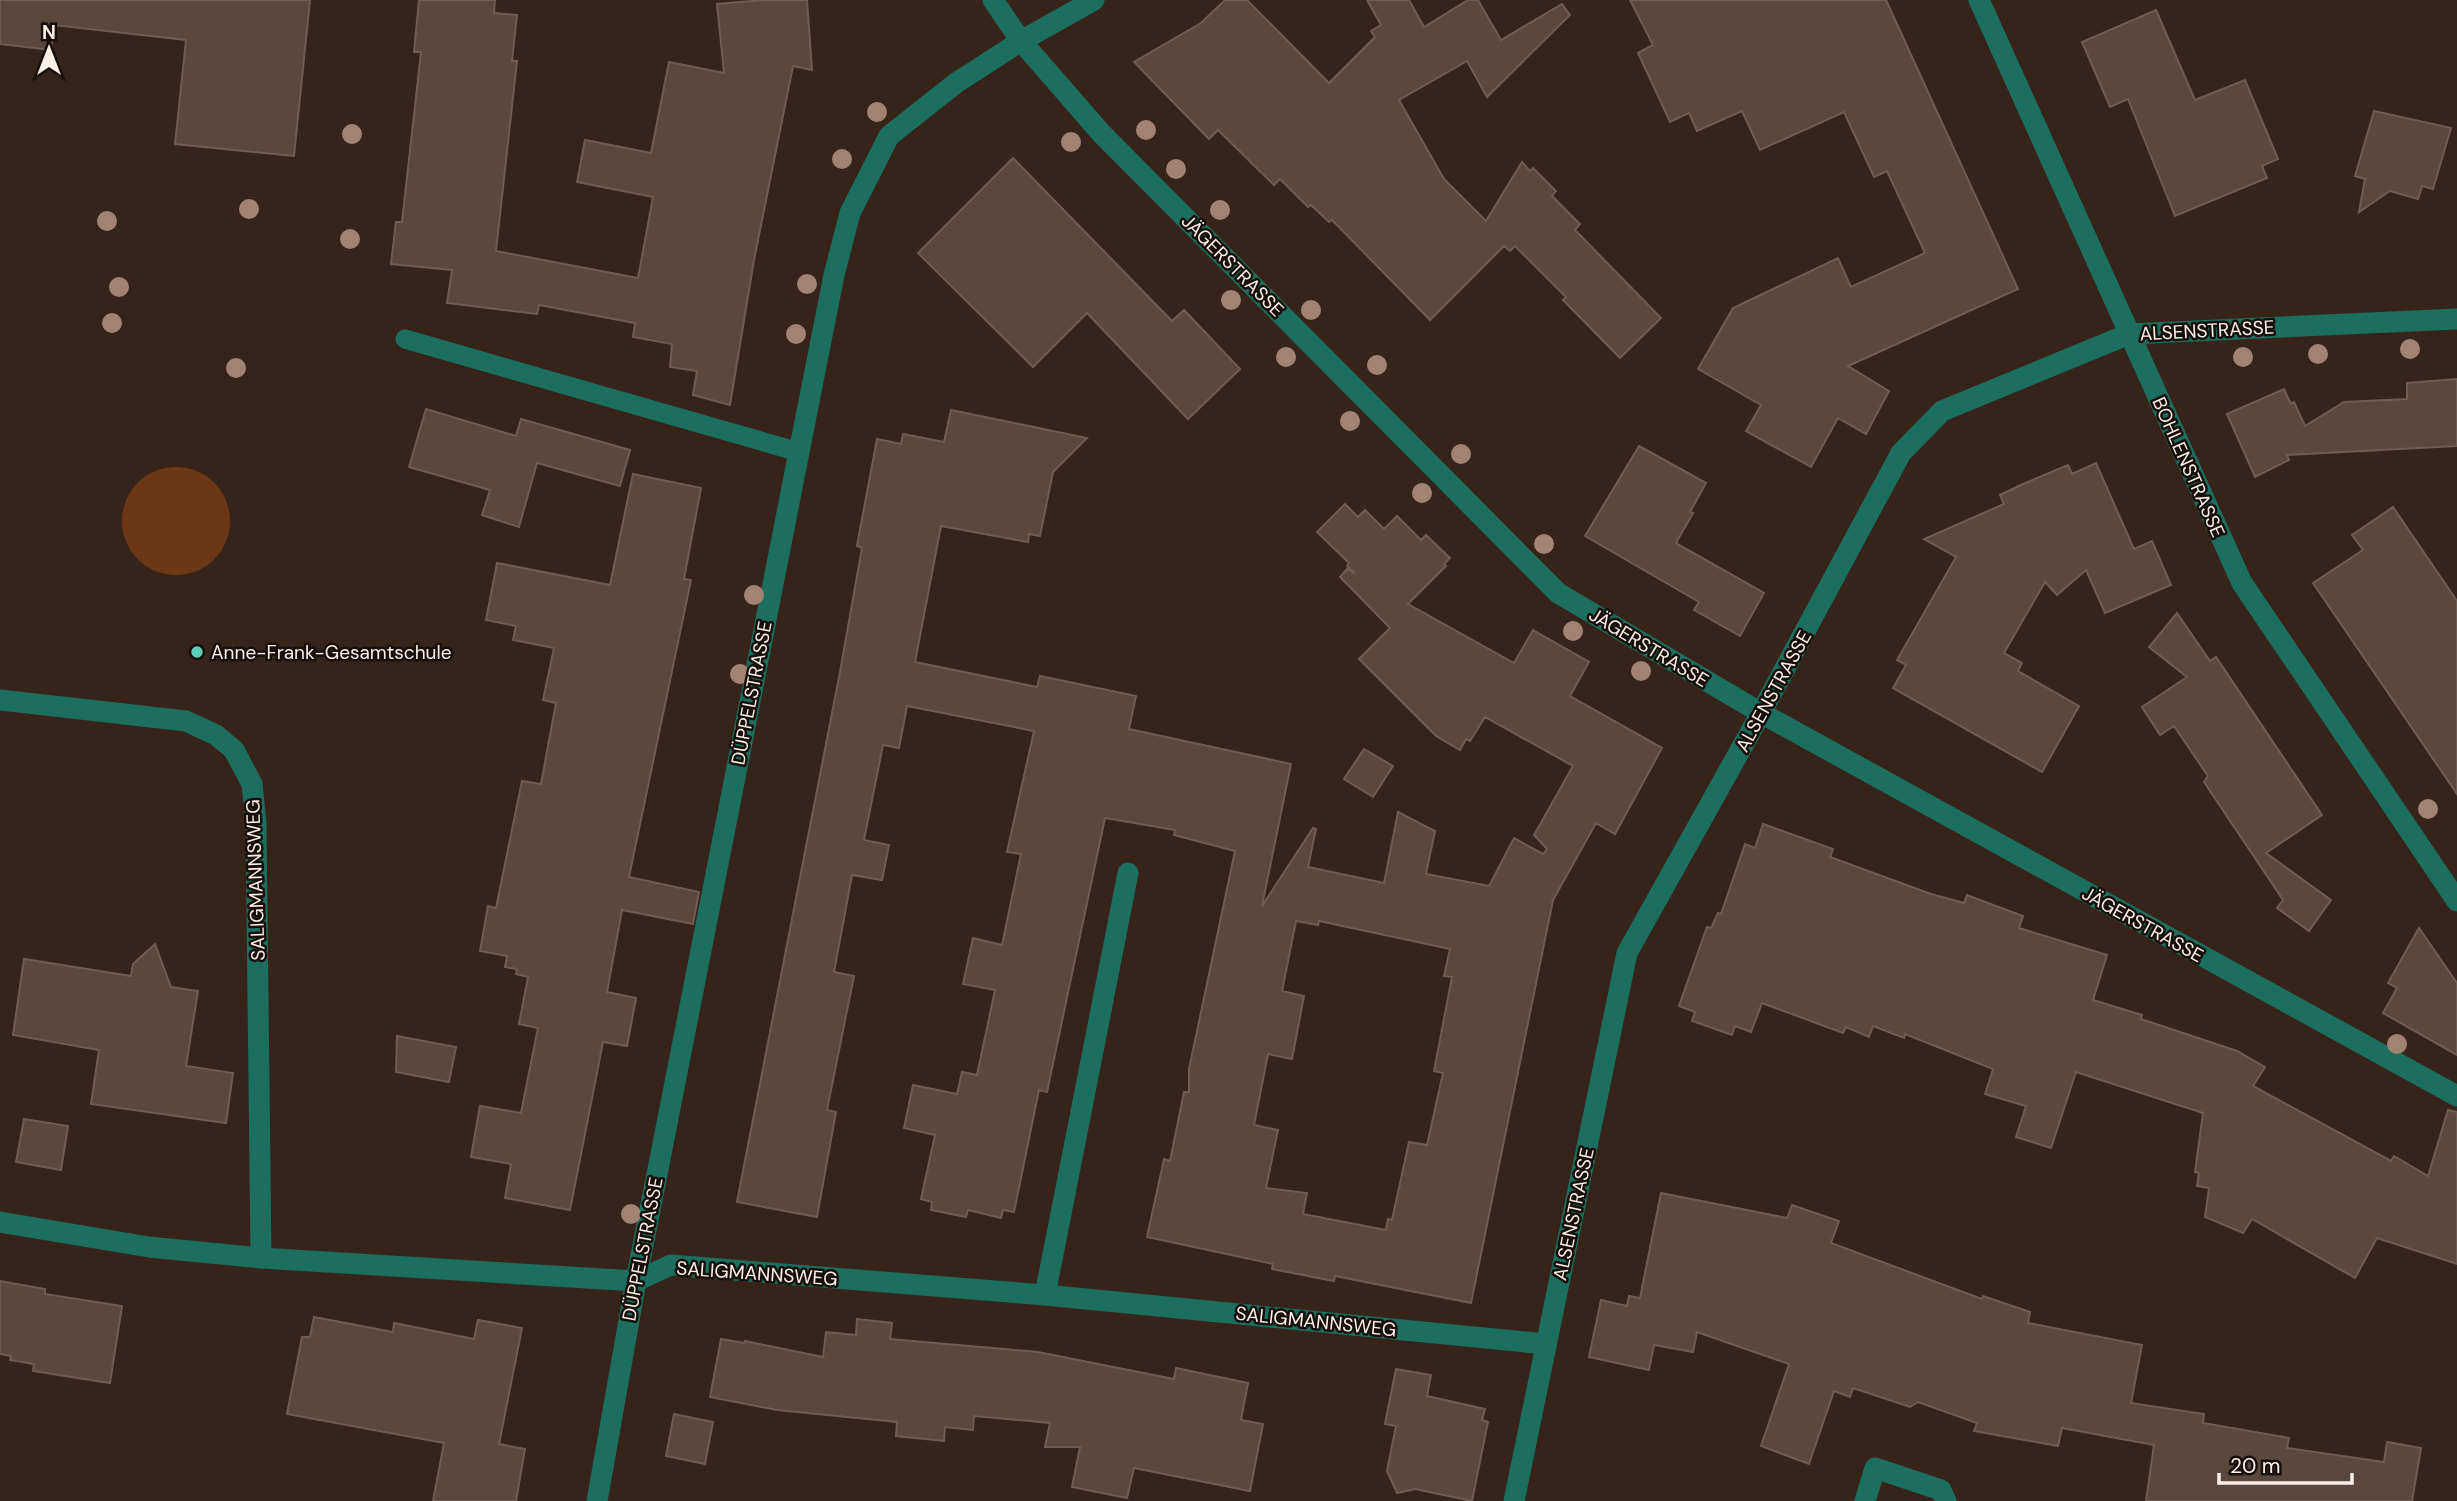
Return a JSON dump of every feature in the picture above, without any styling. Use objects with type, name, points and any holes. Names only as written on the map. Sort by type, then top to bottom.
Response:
[{"type":"street","name":"JÄGERSTRASSE","points":[[993,0],[1021,41],[1101,133],[1558,593],[1761,713],[2457,1096]]},
{"type":"street","name":"DÜPPELSTRASSE","points":[[597,1501],[636,1281],[834,275],[850,213],[889,136],[956,83],[1021,41],[1094,0]]},
{"type":"street","name":"BOHLENSTRASSE","points":[[1979,0],[2242,583],[2457,901]]},
{"type":"street","name":"ALSENSTRASSE","points":[[1514,1501],[1627,953],[1761,713],[1901,453],[1942,411],[2129,334],[2457,319]]},
{"type":"street","name":"SALIGMANNSWEG","points":[[0,700],[186,721],[216,735],[234,750],[252,784],[256,823],[261,1258]]},
{"type":"street","points":[[1045,1295],[1128,873]]},
{"type":"street","name":"SALIGMANNSWEG","points":[[0,1222],[149,1247],[261,1258],[636,1281],[671,1265],[1045,1295],[1546,1344]]},
{"type":"street","points":[[1865,1501],[1875,1468],[1941,1490],[1946,1501]]},
{"type":"lane","points":[[405,339],[799,452]]},
{"type":"shaded area","points":[[176,467],[197,471],[214,483],[226,500],[230,521],[226,542],[214,559],[197,571],[176,575],[155,571],[138,559],[126,542],[122,521],[126,500],[138,483],[155,471]]},
{"type":"building","points":[[0,0],[310,0],[294,156],[175,144],[186,40],[54,25],[51,50],[0,44]]},
{"type":"building","points":[[419,0],[495,0],[494,13],[517,15],[512,61],[517,61],[496,251],[638,278],[653,197],[577,182],[585,140],[651,153],[669,62],[724,73],[717,4],[807,0],[812,70],[793,66],[754,260],[730,405],[693,395],[697,371],[670,367],[672,344],[633,337],[635,323],[539,305],[537,314],[447,303],[452,270],[391,264],[396,222],[402,222],[421,52],[414,52]]},
{"type":"building","points":[[1225,0],[1247,0],[1329,83],[1375,37],[1371,31],[1381,25],[1367,0],[1409,0],[1424,27],[1468,0],[1478,0],[1501,40],[1562,4],[1570,15],[1487,97],[1467,61],[1399,100],[1444,179],[1486,221],[1522,162],[1530,171],[1533,168],[1556,191],[1552,196],[1580,224],[1575,230],[1661,318],[1620,358],[1563,300],[1566,297],[1515,246],[1510,251],[1504,246],[1430,320],[1332,220],[1329,222],[1311,205],[1308,207],[1280,179],[1274,185],[1218,130],[1209,139],[1134,62],[1201,23]]},
{"type":"building","points":[[1630,0],[1886,0],[2018,289],[1848,366],[1889,391],[1866,434],[1838,418],[1811,467],[1746,431],[1761,405],[1698,369],[1733,308],[1838,258],[1851,287],[1925,253],[1887,171],[1874,177],[1844,112],[1760,150],[1742,111],[1697,131],[1689,113],[1670,122],[1638,53],[1653,45]]},
{"type":"building","points":[[2156,10],[2195,100],[2245,80],[2278,159],[2262,166],[2267,178],[2175,216],[2128,99],[2110,107],[2082,42]]},
{"type":"building","points":[[2374,111],[2451,128],[2433,189],[2422,186],[2418,199],[2390,191],[2359,212],[2365,179],[2355,176]]},
{"type":"building","points":[[1013,158],[1172,321],[1184,310],[1240,369],[1188,419],[1087,313],[1033,367],[918,253]]},
{"type":"building","points":[[2457,379],[2457,446],[2287,455],[2289,460],[2255,477],[2227,414],[2284,389],[2291,404],[2294,402],[2305,426],[2344,402],[2407,399],[2407,383]]},
{"type":"building","points":[[426,409],[516,436],[521,419],[630,450],[620,486],[537,463],[519,527],[482,515],[490,490],[409,467]]},
{"type":"building","points":[[951,410],[1087,438],[1053,472],[1040,536],[1029,534],[1028,542],[941,526],[915,662],[1037,687],[1040,676],[1136,696],[1129,729],[1291,764],[1262,906],[1313,828],[1316,829],[1308,867],[1384,883],[1398,812],[1435,831],[1426,874],[1489,886],[1514,838],[1543,854],[1547,849],[1534,835],[1573,766],[1485,717],[1470,741],[1466,739],[1460,750],[1436,736],[1359,659],[1390,628],[1340,577],[1347,569],[1355,573],[1347,566],[1349,563],[1317,532],[1345,504],[1358,517],[1365,510],[1384,529],[1397,516],[1421,540],[1426,535],[1450,558],[1444,564],[1446,566],[1408,604],[1514,663],[1533,630],[1589,662],[1570,696],[1662,748],[1615,834],[1596,823],[1553,900],[1471,1303],[1335,1276],[1334,1281],[1272,1269],[1273,1264],[1147,1237],[1164,1159],[1170,1161],[1184,1092],[1189,1092],[1189,1069],[1235,851],[1174,835],[1175,830],[1105,818],[1047,1092],[1039,1090],[1014,1212],[1003,1210],[1001,1218],[968,1210],[966,1217],[931,1210],[932,1202],[921,1199],[935,1135],[904,1128],[913,1085],[957,1094],[962,1072],[977,1075],[995,990],[963,984],[973,938],[1002,945],[1021,854],[1007,852],[1034,731],[907,706],[899,748],[883,745],[864,840],[889,845],[882,880],[852,875],[834,972],[854,976],[827,1110],[836,1112],[817,1217],[737,1202],[840,672],[862,548],[857,546],[877,439],[901,444],[903,434],[944,442]],"holes":[[[1296,921],[1318,925],[1319,921],[1450,949],[1444,976],[1452,977],[1434,1071],[1443,1073],[1427,1145],[1409,1142],[1392,1220],[1388,1219],[1386,1230],[1303,1214],[1307,1193],[1266,1188],[1278,1130],[1254,1125],[1268,1054],[1292,1059],[1304,996],[1282,991]]]},
{"type":"building","points":[[1639,446],[1706,483],[1676,543],[1764,593],[1740,636],[1694,610],[1699,602],[1585,536]]},
{"type":"building","points":[[2096,463],[2134,549],[2152,541],[2171,585],[2105,613],[2086,570],[2057,595],[2045,582],[2004,653],[2022,663],[2018,671],[2079,706],[2042,772],[1893,688],[1906,665],[1897,660],[1956,557],[1924,539],[2004,504],[2000,495],[2023,484],[2068,465],[2072,474]]},
{"type":"building","points":[[633,474],[701,488],[684,579],[691,580],[629,877],[699,892],[693,924],[622,910],[607,992],[636,998],[627,1046],[603,1042],[570,1210],[505,1198],[511,1164],[471,1157],[480,1106],[521,1113],[538,1028],[519,1024],[528,977],[516,974],[517,969],[505,967],[507,956],[480,951],[488,906],[496,908],[522,781],[541,784],[556,703],[543,700],[554,648],[513,640],[516,626],[486,620],[497,563],[610,585]]},
{"type":"building","points":[[2393,507],[2457,601],[2457,794],[2313,583],[2363,550],[2352,535]]},
{"type":"building","points":[[2177,613],[2210,661],[2216,657],[2322,815],[2266,853],[2331,900],[2309,931],[2277,908],[2283,900],[2204,782],[2208,776],[2174,726],[2160,735],[2142,707],[2187,677],[2149,647]]},
{"type":"building","points":[[1364,749],[1393,766],[1373,797],[1344,779]]},
{"type":"building","points":[[1763,824],[1833,849],[1830,857],[1931,894],[1964,903],[1967,895],[2023,916],[2019,928],[2107,955],[2093,1000],[2142,1015],[2141,1019],[2237,1051],[2265,1067],[2253,1086],[2391,1161],[2394,1156],[2428,1176],[2448,1110],[2457,1112],[2457,1264],[2377,1238],[2355,1278],[2252,1219],[2243,1233],[2205,1217],[2209,1188],[2197,1186],[2199,1173],[2195,1172],[2203,1113],[2076,1072],[2051,1148],[2016,1137],[2026,1106],[1985,1094],[1993,1069],[1905,1034],[1904,1038],[1873,1026],[1869,1037],[1846,1027],[1843,1033],[1762,1003],[1751,1032],[1735,1026],[1732,1035],[1692,1021],[1695,1012],[1679,1006],[1707,927],[1711,928],[1718,913],[1721,914],[1745,844],[1755,848]]},
{"type":"building","points":[[2419,928],[2457,983],[2457,1055],[2383,1013],[2397,988],[2388,983]]},
{"type":"building","points":[[155,944],[171,987],[198,991],[186,1066],[233,1073],[226,1123],[91,1104],[99,1050],[13,1035],[24,959],[131,976],[133,964]]},
{"type":"building","points":[[397,1036],[456,1047],[449,1082],[396,1072]]},
{"type":"building","points":[[24,1119],[68,1126],[61,1170],[16,1162]]},
{"type":"building","points":[[1661,1193],[1787,1218],[1792,1205],[1839,1221],[1831,1243],[1982,1299],[1983,1296],[2030,1312],[2028,1323],[2142,1345],[2131,1403],[2204,1414],[2203,1423],[2289,1438],[2287,1448],[2384,1462],[2387,1442],[2421,1448],[2412,1501],[2146,1501],[2154,1445],[2062,1428],[2058,1446],[1974,1431],[1977,1423],[1918,1402],[1910,1407],[1853,1388],[1850,1397],[1834,1391],[1809,1464],[1761,1446],[1789,1364],[1697,1332],[1693,1352],[1654,1345],[1649,1370],[1589,1357],[1601,1300],[1627,1306],[1629,1296],[1640,1298]]},
{"type":"building","points":[[0,1281],[45,1289],[45,1294],[122,1306],[110,1383],[33,1371],[34,1364],[10,1360],[11,1356],[0,1354]]},
{"type":"building","points":[[314,1317],[393,1332],[394,1323],[474,1339],[478,1320],[522,1328],[499,1444],[525,1449],[516,1501],[433,1501],[444,1443],[287,1414],[302,1337],[310,1337]]},
{"type":"building","points":[[857,1319],[892,1323],[890,1339],[1038,1352],[1174,1379],[1176,1368],[1248,1383],[1241,1420],[1263,1424],[1250,1491],[1134,1468],[1127,1498],[1072,1487],[1080,1447],[1045,1447],[1050,1423],[974,1416],[973,1430],[945,1427],[944,1441],[896,1436],[897,1422],[777,1410],[710,1397],[721,1339],[745,1341],[823,1357],[826,1332],[856,1335]]},
{"type":"building","points":[[1396,1369],[1431,1375],[1427,1396],[1485,1409],[1482,1420],[1488,1422],[1472,1501],[1415,1489],[1397,1493],[1387,1471],[1396,1426],[1385,1424]]},
{"type":"building","points":[[674,1414],[713,1422],[705,1464],[666,1456]]},
{"type":"place","name":"Anne-Frank-Gesamtschule","points":[[197,652]]}]
